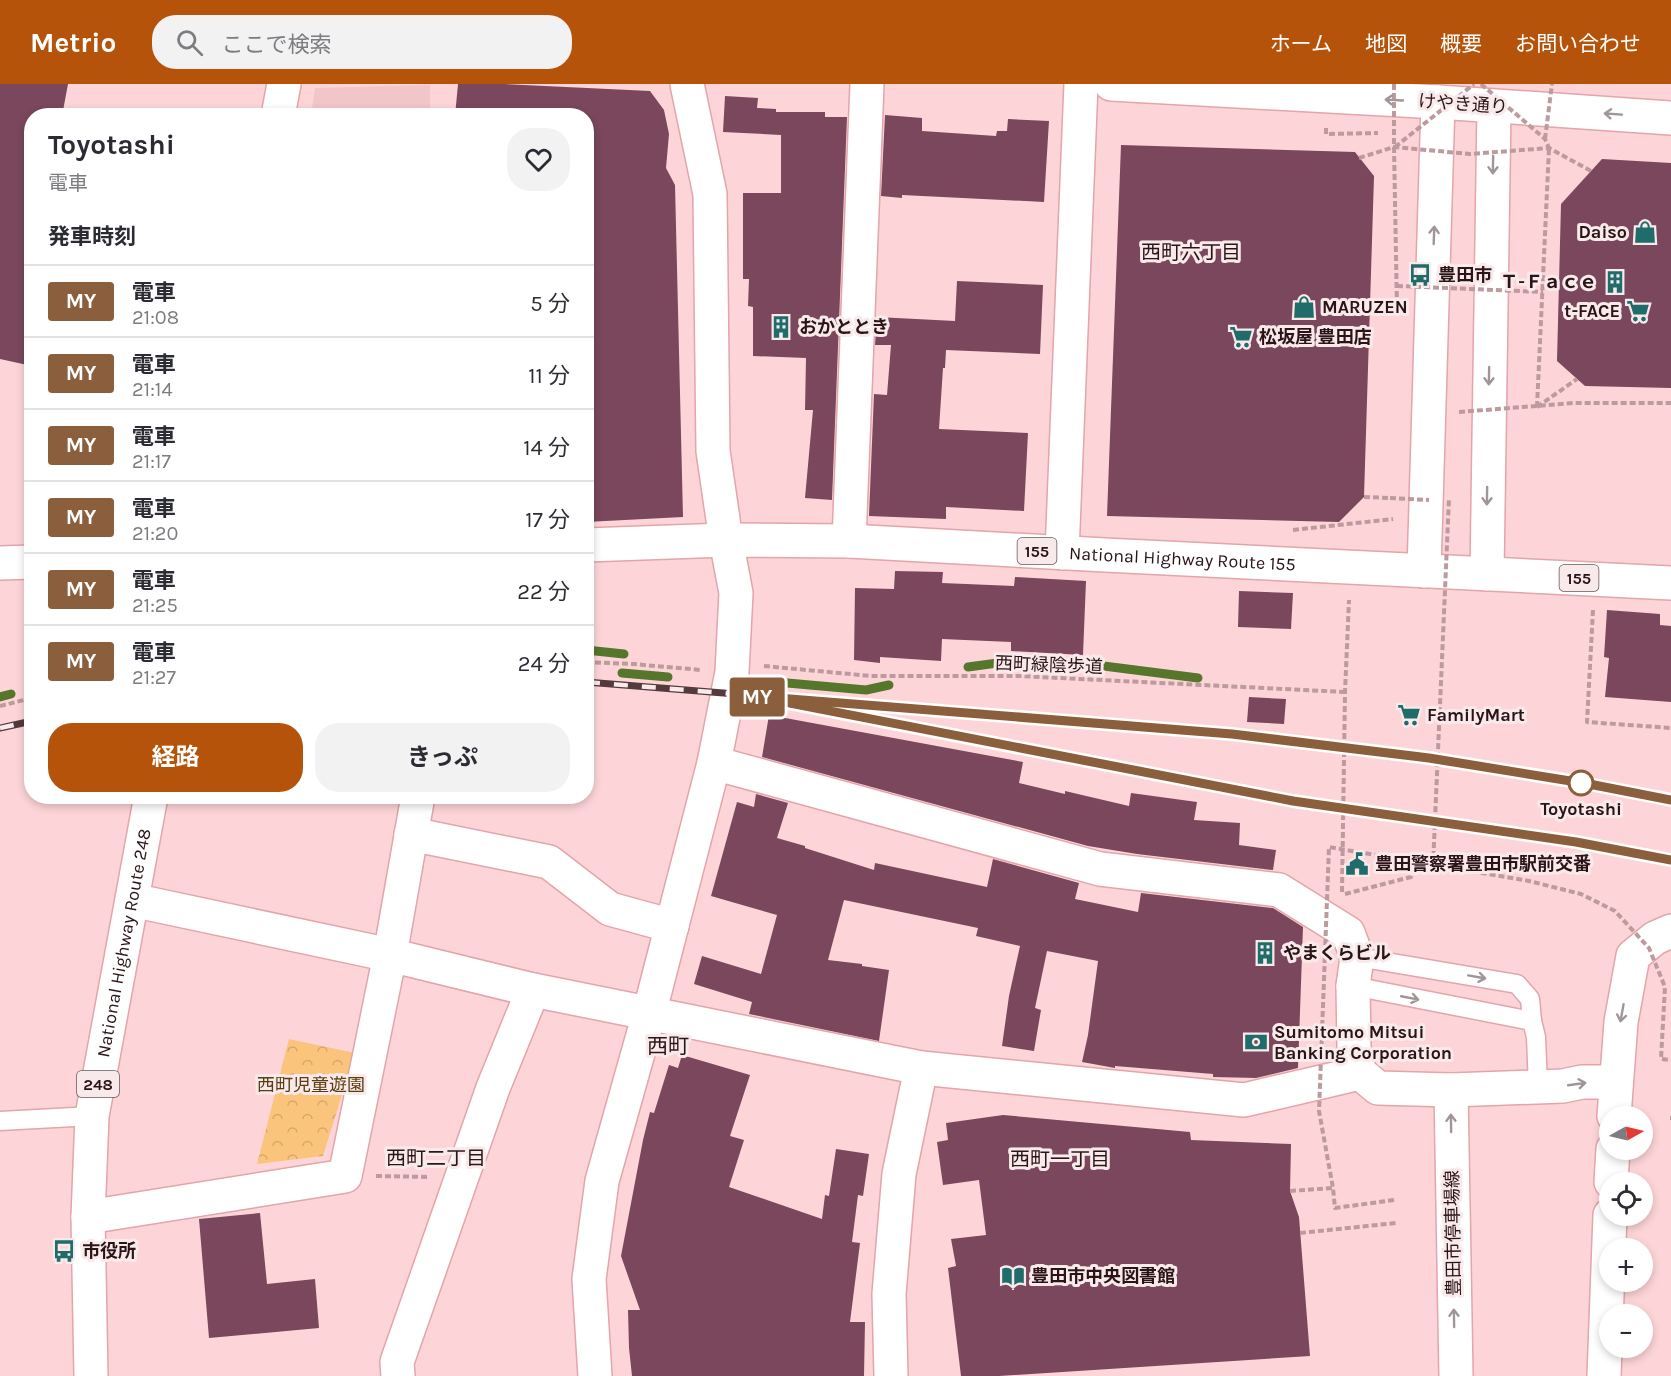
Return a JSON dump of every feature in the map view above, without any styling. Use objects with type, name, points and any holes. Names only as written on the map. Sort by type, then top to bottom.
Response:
[{"type":"main road","points":[[280,108],[284,84]]},
{"type":"main road","points":[[595,1376],[589,1279],[602,1181],[649,1014],[714,763],[732,672],[736,593],[713,451],[710,194],[687,84]]},
{"type":"main road","points":[[849,541],[867,84]]},
{"type":"main road","points":[[1062,553],[1081,84]]},
{"type":"main road","name":"けやき通り","points":[[1111,84],[1439,93],[1486,90],[1671,117]]},
{"type":"main road","points":[[1486,90],[1486,574]]},
{"type":"main road","points":[[1424,571],[1439,93]]},
{"type":"main road","name":"National Highway Route 155","points":[[594,545],[726,540],[849,541],[1671,583]]},
{"type":"main road","points":[[0,563],[24,562]]},
{"type":"main road","points":[[714,763],[1100,869],[1279,890],[1348,933],[1355,972],[1354,1048],[1360,1073],[1378,1088],[1451,1090],[1616,1082]]},
{"type":"main road","name":"National Highway Route 248","points":[[91,1376],[88,1217],[92,1116],[150,804]]},
{"type":"main road","points":[[88,1217],[345,1176],[390,955],[417,804]]},
{"type":"main road","points":[[411,834],[549,862],[610,909],[672,926]]},
{"type":"main road","points":[[132,900],[390,955],[533,990],[921,1068],[1244,1100],[1360,1073]]},
{"type":"main road","points":[[1615,1106],[1621,1022],[1633,956],[1655,938],[1671,931]]},
{"type":"main road","points":[[398,1376],[397,1362],[493,1088],[533,990]]},
{"type":"main road","points":[[891,1376],[889,1294],[899,1174],[921,1068]]},
{"type":"main road","name":"豊田市停車場線","points":[[1451,1090],[1456,1376]]},
{"type":"main road","points":[[1604,1376],[1610,1226]]},
{"type":"lane","points":[[1355,972],[1517,984],[1530,999],[1536,1037],[1538,1087]]},
{"type":"lane","points":[[1355,972],[1532,1021]]},
{"type":"lane","points":[[0,1120],[92,1116]]},
{"type":"path","points":[[1394,84],[1394,147]]},
{"type":"path","points":[[1545,139],[1552,84]]},
{"type":"path","points":[[1359,158],[1394,147],[1486,90],[1545,139],[1549,148],[1537,406]]},
{"type":"path","points":[[1326,121],[1326,134],[1394,133]]},
{"type":"path","points":[[1394,147],[1470,154],[1549,148],[1591,171]]},
{"type":"path","points":[[1397,285],[1543,292]]},
{"type":"path","points":[[1537,406],[1577,379]]},
{"type":"path","points":[[1459,412],[1574,403],[1671,404]]},
{"type":"path","points":[[1364,497],[1429,500]]},
{"type":"path","points":[[1433,866],[1449,498]]},
{"type":"path","points":[[1419,508],[1421,500]]},
{"type":"path","points":[[1282,531],[1395,519]]},
{"type":"path","name":"西町緑陰歩道","points":[[763,666],[871,676],[1019,676],[1345,692],[1349,590]]},
{"type":"path","points":[[1593,603],[1587,722],[1671,728]]},
{"type":"path","points":[[594,662],[702,670]]},
{"type":"path","points":[[0,706],[24,700]]},
{"type":"path","points":[[1394,1200],[1335,1208],[1319,1111],[1329,848],[1529,881],[1581,894],[1615,911],[1649,948],[1665,987],[1661,1059],[1671,1060]]},
{"type":"path","points":[[1342,894],[1411,878],[1409,862]]},
{"type":"path","points":[[345,1176],[463,1177]]},
{"type":"path","points":[[1290,1191],[1333,1188]]},
{"type":"path","points":[[1300,1233],[1396,1223]]},
{"type":"shaded area","points":[[430,85],[430,108],[312,108],[315,88]]},
{"type":"green space","name":"西町児童遊園","points":[[289,1039],[355,1053],[323,1156],[257,1164]]},
{"type":"building","points":[[0,84],[68,84],[64,108],[24,108],[24,364],[0,359]]},
{"type":"building","points":[[458,84],[504,84],[650,91],[664,110],[669,134],[666,168],[675,185],[683,517],[594,522],[594,108],[456,108]]},
{"type":"building","points":[[725,96],[758,98],[757,108],[776,109],[776,112],[825,112],[825,117],[847,117],[832,500],[805,498],[813,410],[805,410],[806,358],[753,356],[753,307],[748,306],[749,279],[743,279],[743,193],[781,193],[781,135],[723,132]]},
{"type":"building","points":[[885,115],[922,118],[922,131],[996,136],[997,131],[1007,131],[1008,119],[1049,121],[1044,202],[881,196]]},
{"type":"building","name":"松坂屋 豊田店","points":[[1121,145],[1355,152],[1374,176],[1364,497],[1339,522],[1107,516]]},
{"type":"building","name":"Ｔ-Ｆａｃｅ","points":[[1602,159],[1671,163],[1671,388],[1585,386],[1557,361],[1561,204]]},
{"type":"building","points":[[957,281],[1043,285],[1040,354],[946,350],[945,368],[943,368],[939,429],[1028,433],[1024,511],[946,507],[946,519],[869,516],[874,394],[887,395],[891,345],[875,345],[877,317],[955,321]]},
{"type":"building","points":[[895,571],[943,572],[942,583],[1014,586],[1015,577],[1086,581],[1083,655],[1011,651],[1011,642],[942,639],[941,661],[880,657],[880,663],[854,660],[855,588],[894,589]]},
{"type":"building","points":[[1239,591],[1293,593],[1291,629],[1238,627]]},
{"type":"building","points":[[1607,610],[1660,614],[1660,625],[1671,626],[1671,702],[1605,697],[1609,658],[1604,657]]},
{"type":"building","points":[[1249,697],[1286,699],[1284,724],[1247,722]]},
{"type":"building","points":[[769,715],[1023,762],[1019,783],[1065,794],[1065,791],[1129,806],[1131,793],[1197,802],[1194,820],[1240,823],[1239,845],[1276,850],[1273,870],[1088,846],[762,757]]},
{"type":"building","points":[[756,794],[788,803],[777,838],[874,870],[875,863],[987,887],[993,859],[1079,883],[1075,899],[1138,912],[1141,893],[1273,908],[1303,927],[1298,1068],[1256,1078],[1213,1077],[1213,1074],[1115,1066],[1115,1068],[1082,1062],[1098,961],[1047,951],[1035,1008],[1041,1010],[1034,1051],[1002,1046],[1009,996],[1020,946],[976,936],[978,928],[844,900],[828,960],[889,970],[879,1041],[749,1014],[752,1002],[694,984],[702,956],[761,974],[777,915],[711,896],[737,802],[754,807]]},
{"type":"building","points":[[682,1055],[750,1075],[730,1136],[744,1140],[729,1187],[822,1219],[825,1195],[829,1196],[836,1149],[869,1154],[863,1196],[858,1195],[852,1242],[860,1243],[850,1322],[865,1322],[864,1376],[632,1376],[628,1310],[640,1310],[621,1256],[650,1112],[654,1113],[669,1065],[678,1068]]},
{"type":"building","points":[[1003,1115],[1190,1132],[1191,1140],[1291,1144],[1290,1191],[1299,1217],[1310,1356],[999,1376],[961,1376],[948,1268],[956,1266],[951,1239],[986,1235],[979,1180],[943,1185],[937,1142],[948,1140],[946,1123]]},
{"type":"building","points":[[260,1213],[267,1284],[315,1279],[319,1328],[209,1338],[199,1219]]},
{"type":"waterway","points":[[594,651],[624,654]]},
{"type":"waterway","points":[[968,667],[1020,660],[1088,664],[1198,678]]},
{"type":"waterway","points":[[622,673],[668,677]]},
{"type":"waterway","points":[[776,682],[866,690],[889,685]]},
{"type":"waterway","points":[[0,697],[11,694]]},
{"type":"railway","points":[[594,683],[1232,734],[1429,758],[1671,800]]},
{"type":"railway","points":[[815,709],[1293,801],[1576,842],[1671,860]]},
{"type":"railway","points":[[0,728],[24,723]]},
{"type":"train","name":"MY","points":[[1671,800],[1429,758],[1232,734],[753,696],[1293,801],[1576,842],[1671,860]]},
{"type":"place","name":"Daiso","points":[[1645,232]]},
{"type":"place","name":"豊田市","points":[[1420,275]]},
{"type":"place","name":"Ｔ-Ｆａｃｅ","points":[[1615,282]]},
{"type":"place","name":"MARUZEN","points":[[1304,307]]},
{"type":"place","name":"t-FACE","points":[[1638,311]]},
{"type":"place","name":"おかととき","points":[[781,327]]},
{"type":"place","name":"松坂屋 豊田店","points":[[1241,337]]},
{"type":"place","name":"FamilyMart","points":[[1409,715]]},
{"type":"place","name":"Toyotashi","points":[[1581,783]]},
{"type":"place","name":"豊田警察署豊田市駅前交番","points":[[1357,864]]},
{"type":"place","name":"やまくらビル","points":[[1265,953]]},
{"type":"place","name":"Sumitomo Mitsui Banking Corporation","points":[[1256,1042]]},
{"type":"place","name":"市役所","points":[[64,1251]]},
{"type":"place","name":"豊田市中央図書館","points":[[1013,1276]]},
{"type":"district","name":"西町六丁目","points":[[1191,252]]},
{"type":"district","name":"西町","points":[[668,1046]]},
{"type":"district","name":"西町二丁目","points":[[436,1158]]},
{"type":"district","name":"西町一丁目","points":[[1060,1159]]}]
